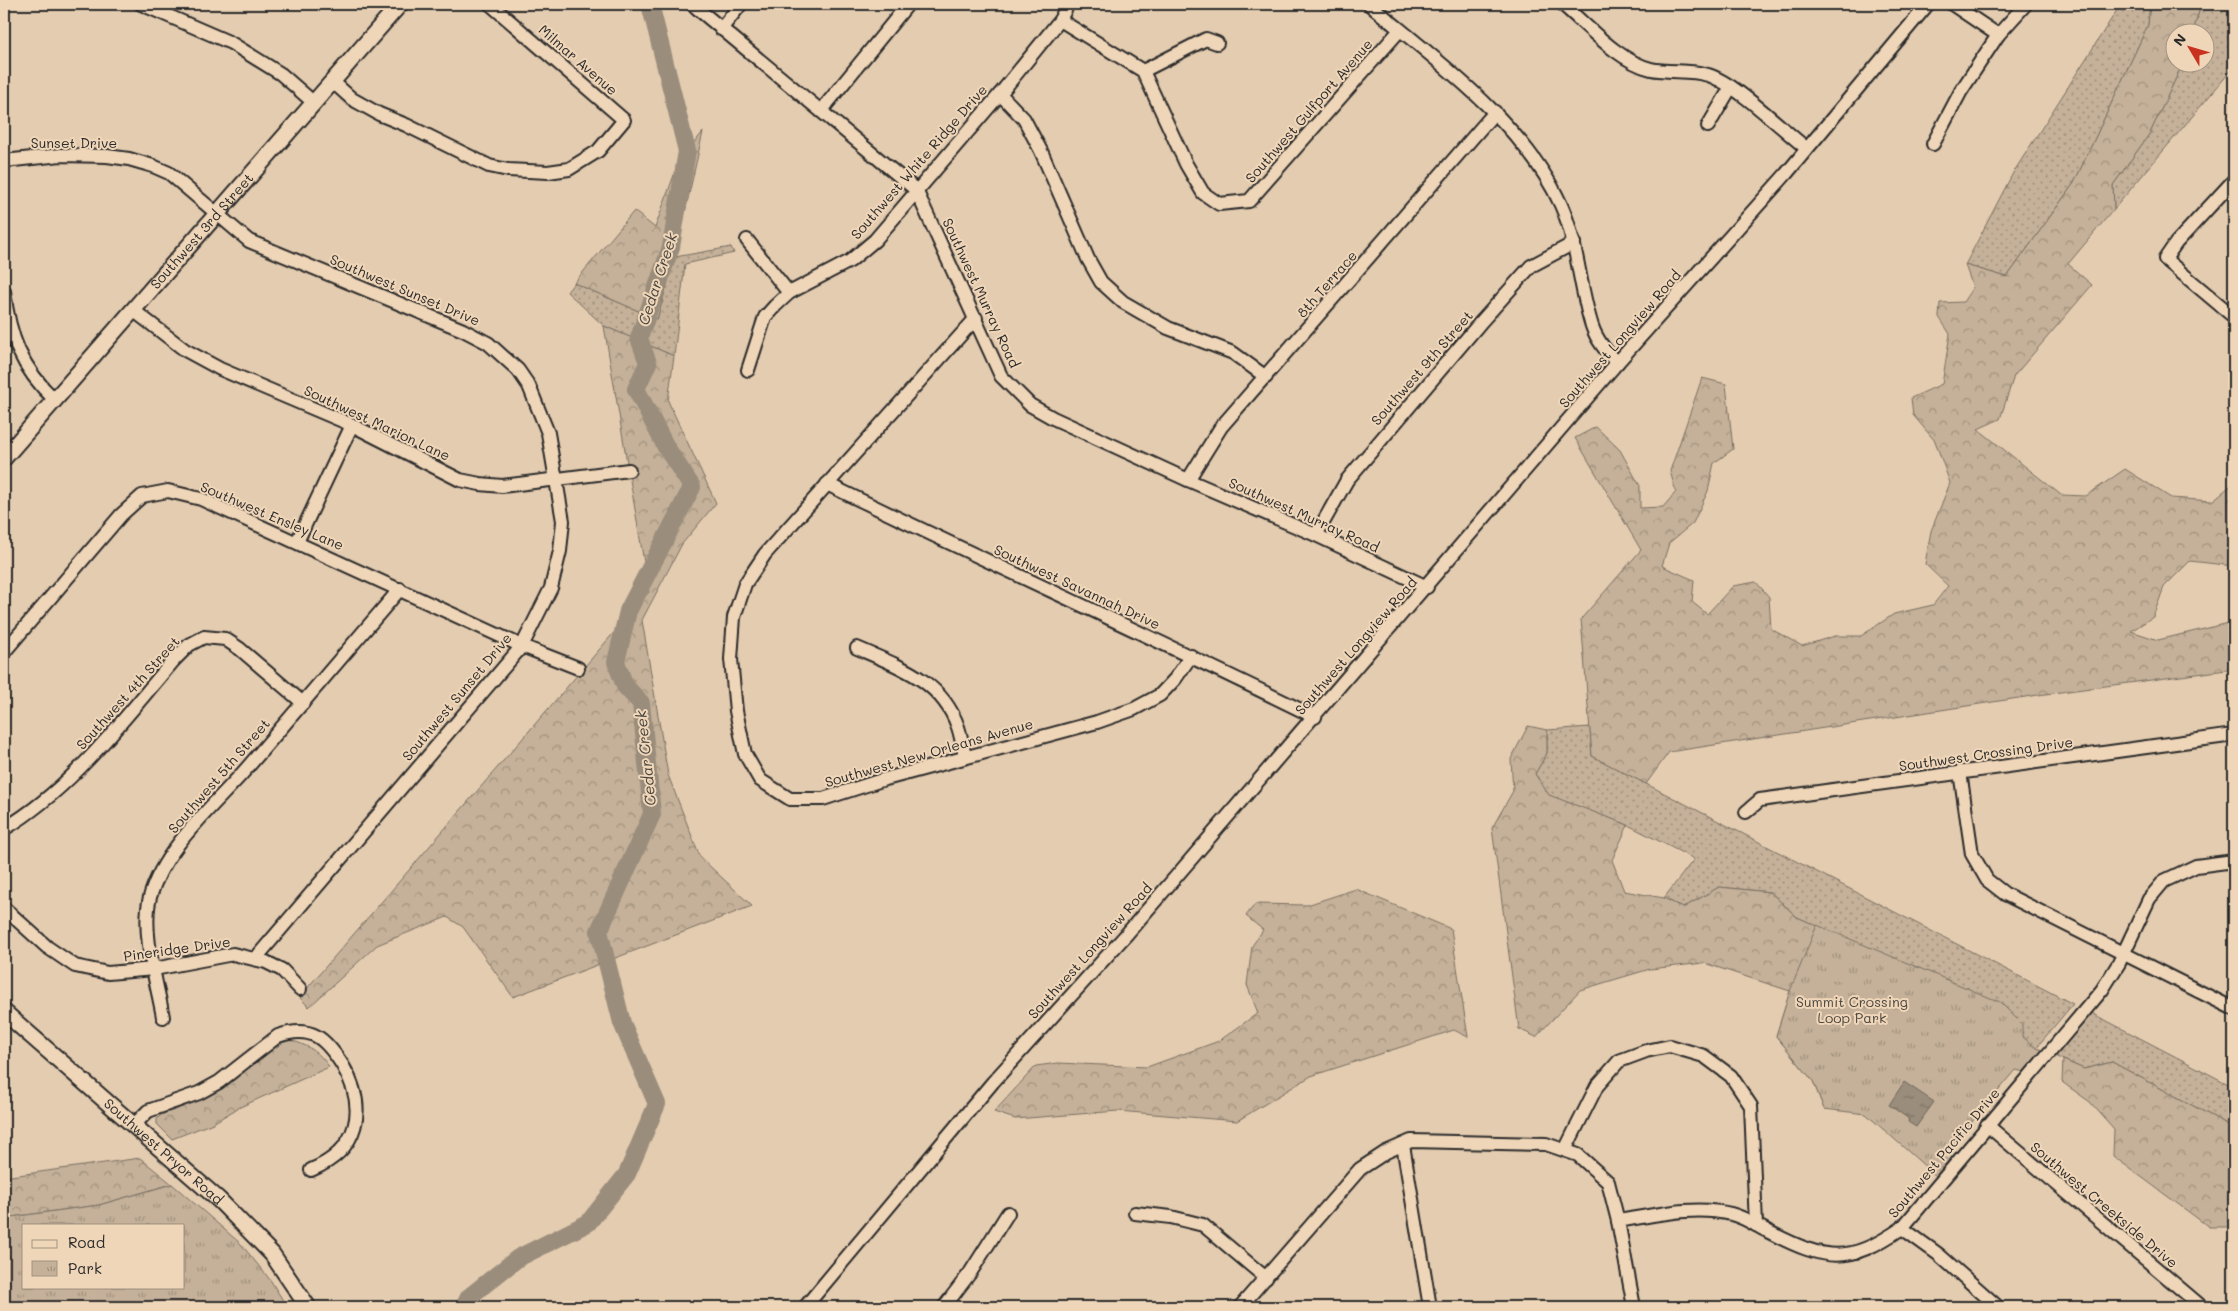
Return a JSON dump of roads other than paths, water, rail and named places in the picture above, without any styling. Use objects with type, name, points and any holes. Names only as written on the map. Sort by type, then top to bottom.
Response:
[{"type":"main road","name":"Southwest 3rd Street","points":[[4,458],[400,4]]},
{"type":"main road","name":"Southwest Pryor Road","points":[[4,1012],[219,1200],[272,1254],[308,1307]]},
{"type":"street","points":[[141,4],[231,44],[281,74],[313,102]]},
{"type":"street","name":"Milmar Avenue","points":[[332,81],[352,99],[379,114],[406,125],[489,166],[508,170],[548,172],[569,169],[598,151],[624,120],[490,4]]},
{"type":"street","name":"Southwest Murray Road","points":[[692,4],[916,190],[1001,376],[1030,405],[1053,418],[1188,480],[1316,535],[1427,587]]},
{"type":"street","points":[[721,29],[740,4]]},
{"type":"street","points":[[820,111],[908,4]]},
{"type":"street","name":"Southwest White Ridge Drive","points":[[748,370],[765,318],[789,293],[850,261],[875,240],[1000,94],[1060,20],[1068,4]]},
{"type":"street","points":[[1369,4],[1495,112],[1540,168],[1561,205],[1574,243],[1592,327],[1603,348],[1617,363]]},
{"type":"street","points":[[1562,4],[1635,64],[1650,69],[1708,75],[1731,87],[1806,148]]},
{"type":"street","name":"Southwest Longview Road","points":[[805,1307],[993,1082],[1125,936],[1315,717],[1617,363],[1723,246],[1928,4]]},
{"type":"street","points":[[1952,4],[1998,35]]},
{"type":"street","points":[[1933,144],[1961,91],[1998,35],[2026,4]]},
{"type":"street","points":[[1060,20],[1143,70],[1206,38],[1217,43]]},
{"type":"street","name":"Southwest Gulfport Avenue","points":[[1143,70],[1186,164],[1203,193],[1219,204],[1249,201],[1400,30]]},
{"type":"street","points":[[1708,126],[1731,87]]},
{"type":"street","points":[[1000,94],[1024,119],[1088,259],[1101,282],[1123,302],[1168,328],[1233,353],[1266,377]]},
{"type":"street","name":"8th Terrace","points":[[1188,480],[1221,428],[1495,112]]},
{"type":"street","name":"Sunset Drive","points":[[4,161],[62,155],[129,158],[169,174],[216,214]]},
{"type":"street","points":[[2234,180],[2176,243],[2165,259],[2234,317]]},
{"type":"street","name":"Southwest Sunset Drive","points":[[216,214],[249,241],[440,320],[488,343],[518,370],[529,386],[548,433],[563,521],[560,551],[551,588],[522,646],[256,958]]},
{"type":"street","points":[[747,240],[789,293]]},
{"type":"street","name":"Southwest 9th Street","points":[[1316,535],[1347,480],[1480,323],[1531,266],[1574,243]]},
{"type":"street","points":[[4,291],[10,333],[27,369],[55,400]]},
{"type":"street","name":"Southwest Marion Lane","points":[[133,310],[186,350],[220,369],[352,425],[460,480],[502,486],[629,470]]},
{"type":"street","name":"Southwest New Orleans Avenue","points":[[976,318],[879,424],[765,554],[745,584],[734,617],[731,659],[736,711],[745,754],[760,780],[790,799],[823,799],[882,780],[1097,722],[1134,709],[1160,695],[1175,679],[1191,656]]},
{"type":"street","points":[[297,542],[352,425]]},
{"type":"street","name":"Southwest Savannah Drive","points":[[827,484],[1002,569],[1191,656],[1315,717]]},
{"type":"street","name":"Southwest Ensley Lane","points":[[4,652],[121,515],[142,496],[168,491],[201,499],[522,646],[578,668]]},
{"type":"street","name":"Southwest 5th Street","points":[[163,1017],[148,935],[150,899],[161,868],[181,842],[400,589]]},
{"type":"street","name":"Southwest 4th Street","points":[[4,829],[18,820],[78,771],[175,659],[189,645],[204,637],[225,638],[303,703]]},
{"type":"street","points":[[857,648],[910,671],[945,701],[958,726],[965,757]]},
{"type":"street","name":"Southwest Crossing Drive","points":[[1746,812],[1760,800],[2234,735]]},
{"type":"street","points":[[1960,772],[1972,854],[1988,880],[2005,894],[2234,1009]]},
{"type":"street","points":[[2123,953],[2149,899],[2164,882],[2196,866],[2234,861]]},
{"type":"street","name":"Pineridge Drive","points":[[4,908],[47,947],[75,966],[108,973],[154,970],[233,954],[256,958]]},
{"type":"street","name":"Southwest Pacific Drive","points":[[1618,1221],[1704,1210],[1733,1214],[1798,1247],[1827,1255],[1861,1252],[1902,1228],[2100,993],[2123,953]]},
{"type":"street","points":[[256,958],[282,970],[300,989]]},
{"type":"street","points":[[134,1125],[148,1111],[199,1093],[218,1082],[278,1036],[295,1031],[308,1032],[324,1040],[331,1047],[352,1082],[357,1097],[354,1126],[347,1143],[333,1158],[311,1170]]},
{"type":"street","points":[[1565,1150],[1597,1086],[1619,1061],[1646,1051],[1670,1046],[1704,1056],[1731,1076],[1751,1106],[1756,1226]]},
{"type":"street","name":"Southwest Creekside Drive","points":[[1987,1125],[2202,1307]]},
{"type":"street","points":[[1240,1307],[1360,1169],[1386,1152],[1411,1141],[1546,1144],[1578,1155],[1608,1182],[1618,1221],[1634,1307]]},
{"type":"street","points":[[1403,1145],[1430,1307]]},
{"type":"street","points":[[1135,1212],[1171,1217],[1203,1225],[1266,1278]]},
{"type":"street","points":[[944,1307],[970,1273],[1008,1213]]},
{"type":"street","points":[[1902,1228],[1938,1254],[1998,1307]]},
{"type":"water","points":[[1904,1082],[1934,1102],[1916,1127],[1908,1122],[1909,1119],[1889,1105]]},
{"type":"waterway","name":"Cedar Creek","points":[[464,1307],[469,1297],[518,1258],[588,1223],[627,1174],[657,1104],[622,1023],[599,931],[652,814],[641,703],[625,686],[616,662],[628,611],[692,487],[666,447],[636,389],[648,363],[639,338],[671,247],[687,151],[650,4]]},
{"type":"park label","name":"Summit Crossing Loop Park","points":[[1852,1010]]}]
